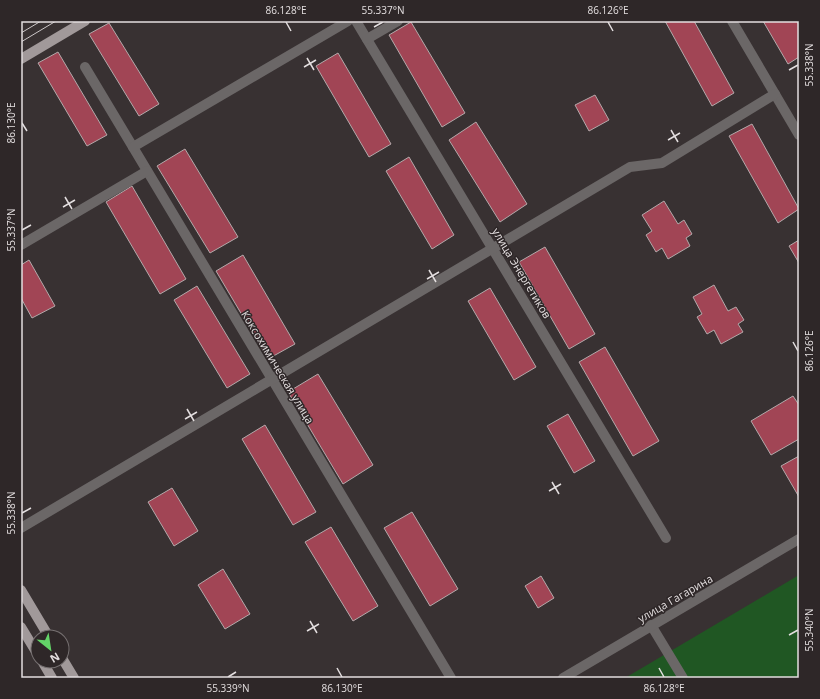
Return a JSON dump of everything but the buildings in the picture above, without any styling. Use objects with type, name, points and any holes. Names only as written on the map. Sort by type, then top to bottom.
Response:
[{"type":"main road","points":[[21,59],[85,21]]},
{"type":"main road","points":[[21,590],[44,629]]},
{"type":"main road","points":[[21,627],[30,642]]},
{"type":"main road","points":[[47,669],[52,678]]},
{"type":"main road","points":[[69,669],[74,678]]},
{"type":"street","points":[[133,147],[348,21]]},
{"type":"street","name":"улица Энергетиков","points":[[356,21],[666,538]]},
{"type":"street","points":[[367,39],[398,21]]},
{"type":"street","points":[[732,21],[799,135]]},
{"type":"street","name":"Коксохимическая улица","points":[[85,67],[452,678]]},
{"type":"street","points":[[21,528],[630,167],[662,163],[775,94]]},
{"type":"street","points":[[21,245],[147,171]]},
{"type":"street","name":"улица Гагарина","points":[[563,678],[799,539]]},
{"type":"street","points":[[652,625],[683,678]]},
{"type":"green space","points":[[799,575],[799,678],[625,678]]},
{"type":"tram line","points":[[21,33],[41,21]]},
{"type":"tram line","points":[[21,42],[56,21]]}]
